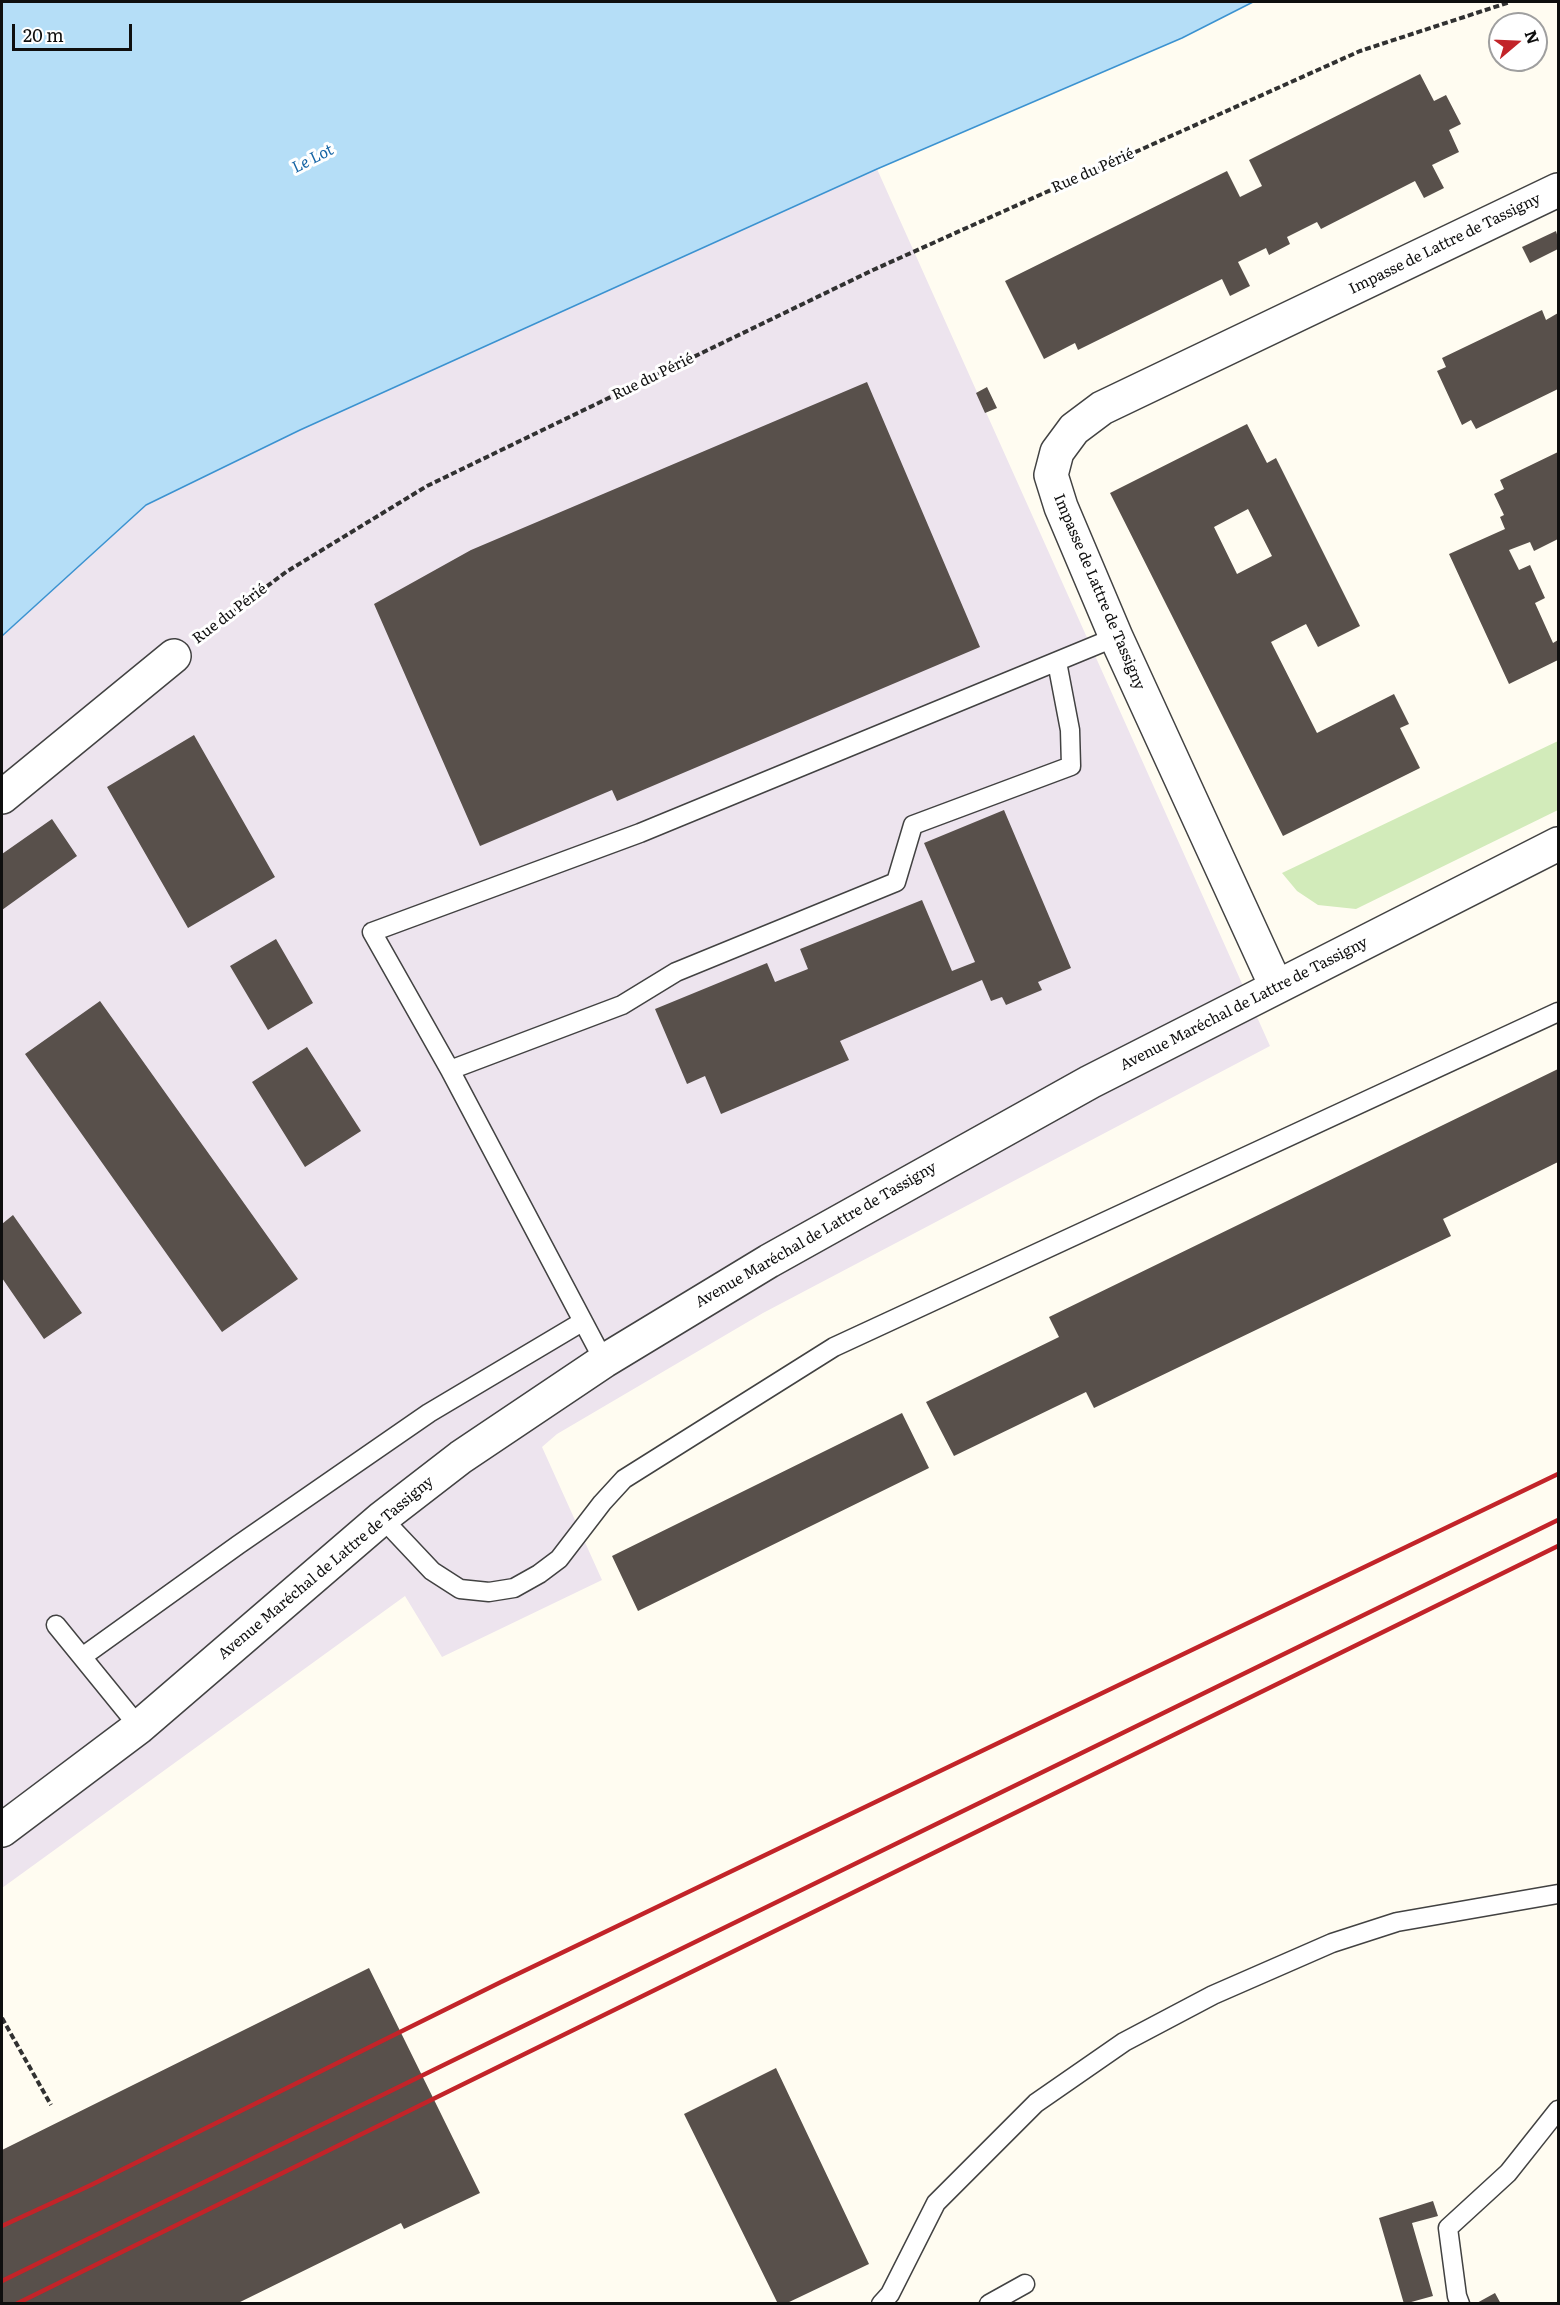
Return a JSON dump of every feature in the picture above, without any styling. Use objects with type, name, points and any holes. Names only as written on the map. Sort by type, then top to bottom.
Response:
[{"type":"street","name":"Impasse de Lattre de Tassigny","points":[[1276,986],[1116,637],[1061,507],[1051,475],[1057,452],[1074,429],[1102,408],[1558,190]]},
{"type":"street","points":[[2,797],[174,656]]},
{"type":"street","name":"Avenue Maréchal de Lattre de Tassigny","points":[[2,1830],[140,1727],[382,1518],[461,1457],[604,1361],[759,1267],[1090,1082],[1558,844]]},
{"type":"lane","points":[[604,1361],[450,1070],[372,932],[640,833],[1116,637]]},
{"type":"lane","points":[[450,1070],[622,1005],[676,972],[896,882],[913,825],[1071,766],[1070,730],[1057,662]]},
{"type":"lane","points":[[382,1518],[432,1571],[460,1589],[489,1592],[514,1588],[559,1559],[602,1503],[624,1479],[834,1347],[1558,1012]]},
{"type":"lane","points":[[82,1657],[238,1545],[429,1413],[582,1322]]},
{"type":"lane","points":[[56,1625],[140,1727]]},
{"type":"lane","points":[[881,2304],[890,2294],[936,2203],[1036,2103],[1124,2042],[1213,1995],[1332,1944],[1397,1922],[1558,1894]]},
{"type":"lane","points":[[1461,2304],[1457,2296],[1448,2228],[1508,2173],[1558,2110]]},
{"type":"lane","points":[[989,2304],[1025,2284]]},
{"type":"path","name":"Rue du Périé","points":[[174,656],[286,572],[427,486],[873,270],[1360,51],[1510,2]]},
{"type":"path","points":[[2,2018],[51,2105]]},
{"type":"shaded area","points":[[877,169],[1270,1046],[763,1313],[557,1434],[542,1447],[602,1580],[442,1657],[405,1596],[2,1888],[2,636],[146,505],[300,430]]},
{"type":"green space","points":[[1558,741],[1558,810],[1356,909],[1318,905],[1297,891],[1282,873]]},
{"type":"water","name":"Le Lot","points":[[2,2],[1253,2],[1182,38],[877,169],[300,430],[146,505],[2,636]]},
{"type":"building","points":[[1420,74],[1434,101],[1446,95],[1461,124],[1449,130],[1459,152],[1432,165],[1444,188],[1424,198],[1415,181],[1321,229],[1317,222],[1287,237],[1290,244],[1269,255],[1266,248],[1238,262],[1250,286],[1230,296],[1222,279],[1078,350],[1075,343],[1044,359],[1005,281],[1227,171],[1240,197],[1262,186],[1249,160]]},
{"type":"building","points":[[1556,231],[1558,249],[1530,263],[1522,247]]},
{"type":"building","points":[[1542,310],[1546,320],[1558,313],[1558,389],[1476,429],[1471,420],[1462,425],[1437,371],[1446,367],[1442,358]]},
{"type":"building","points":[[867,382],[980,647],[617,801],[612,790],[480,846],[374,604],[471,550]]},
{"type":"building","points":[[987,387],[997,408],[985,413],[976,393]]},
{"type":"building","points":[[1247,424],[1267,463],[1276,458],[1360,626],[1318,647],[1306,624],[1271,642],[1317,733],[1394,694],[1409,724],[1400,728],[1420,768],[1283,836],[1110,493]],"holes":[[[1248,509],[1272,556],[1237,574],[1214,527]]]},
{"type":"building","points":[[1558,452],[1558,539],[1534,551],[1530,542],[1509,550],[1519,570],[1530,565],[1545,598],[1535,603],[1553,643],[1558,640],[1558,660],[1509,684],[1449,554],[1505,529],[1500,517],[1504,515],[1494,494],[1504,489],[1500,480]]},
{"type":"building","points":[[194,735],[275,877],[188,928],[107,787]]},
{"type":"building","points":[[1004,810],[1071,968],[1038,982],[1042,990],[1006,1005],[1002,997],[991,1001],[982,980],[840,1041],[849,1060],[721,1114],[705,1076],[687,1084],[655,1009],[767,963],[775,982],[808,969],[800,949],[922,900],[952,971],[975,962],[924,843]]},
{"type":"building","points":[[52,819],[77,856],[2,910],[2,854]]},
{"type":"building","points":[[276,939],[313,1003],[268,1030],[230,966]]},
{"type":"building","points":[[100,1001],[298,1279],[222,1332],[25,1054]]},
{"type":"building","points":[[307,1047],[361,1131],[305,1167],[252,1082]]},
{"type":"building","points":[[1558,1069],[1558,1162],[1443,1219],[1451,1236],[1094,1408],[1086,1392],[954,1456],[926,1402],[1059,1337],[1049,1317]]},
{"type":"building","points":[[13,1215],[82,1313],[44,1339],[2,1278],[2,1224]]},
{"type":"building","points":[[902,1413],[929,1468],[638,1611],[612,1556]]},
{"type":"building","points":[[369,1968],[480,2193],[404,2229],[401,2223],[236,2304],[2,2304],[2,2150]]},
{"type":"building","points":[[776,2068],[869,2264],[785,2304],[778,2304],[684,2114]]},
{"type":"building","points":[[1433,2201],[1438,2216],[1412,2223],[1433,2296],[1404,2304],[1379,2218]]},
{"type":"building","points":[[1495,2293],[1501,2304],[1475,2304]]},
{"type":"railway","points":[[2,2226],[91,2185],[501,1982],[1558,1474]]},
{"type":"railway","points":[[2,2281],[1558,1520]]},
{"type":"railway","points":[[16,2304],[1558,1546]]}]
